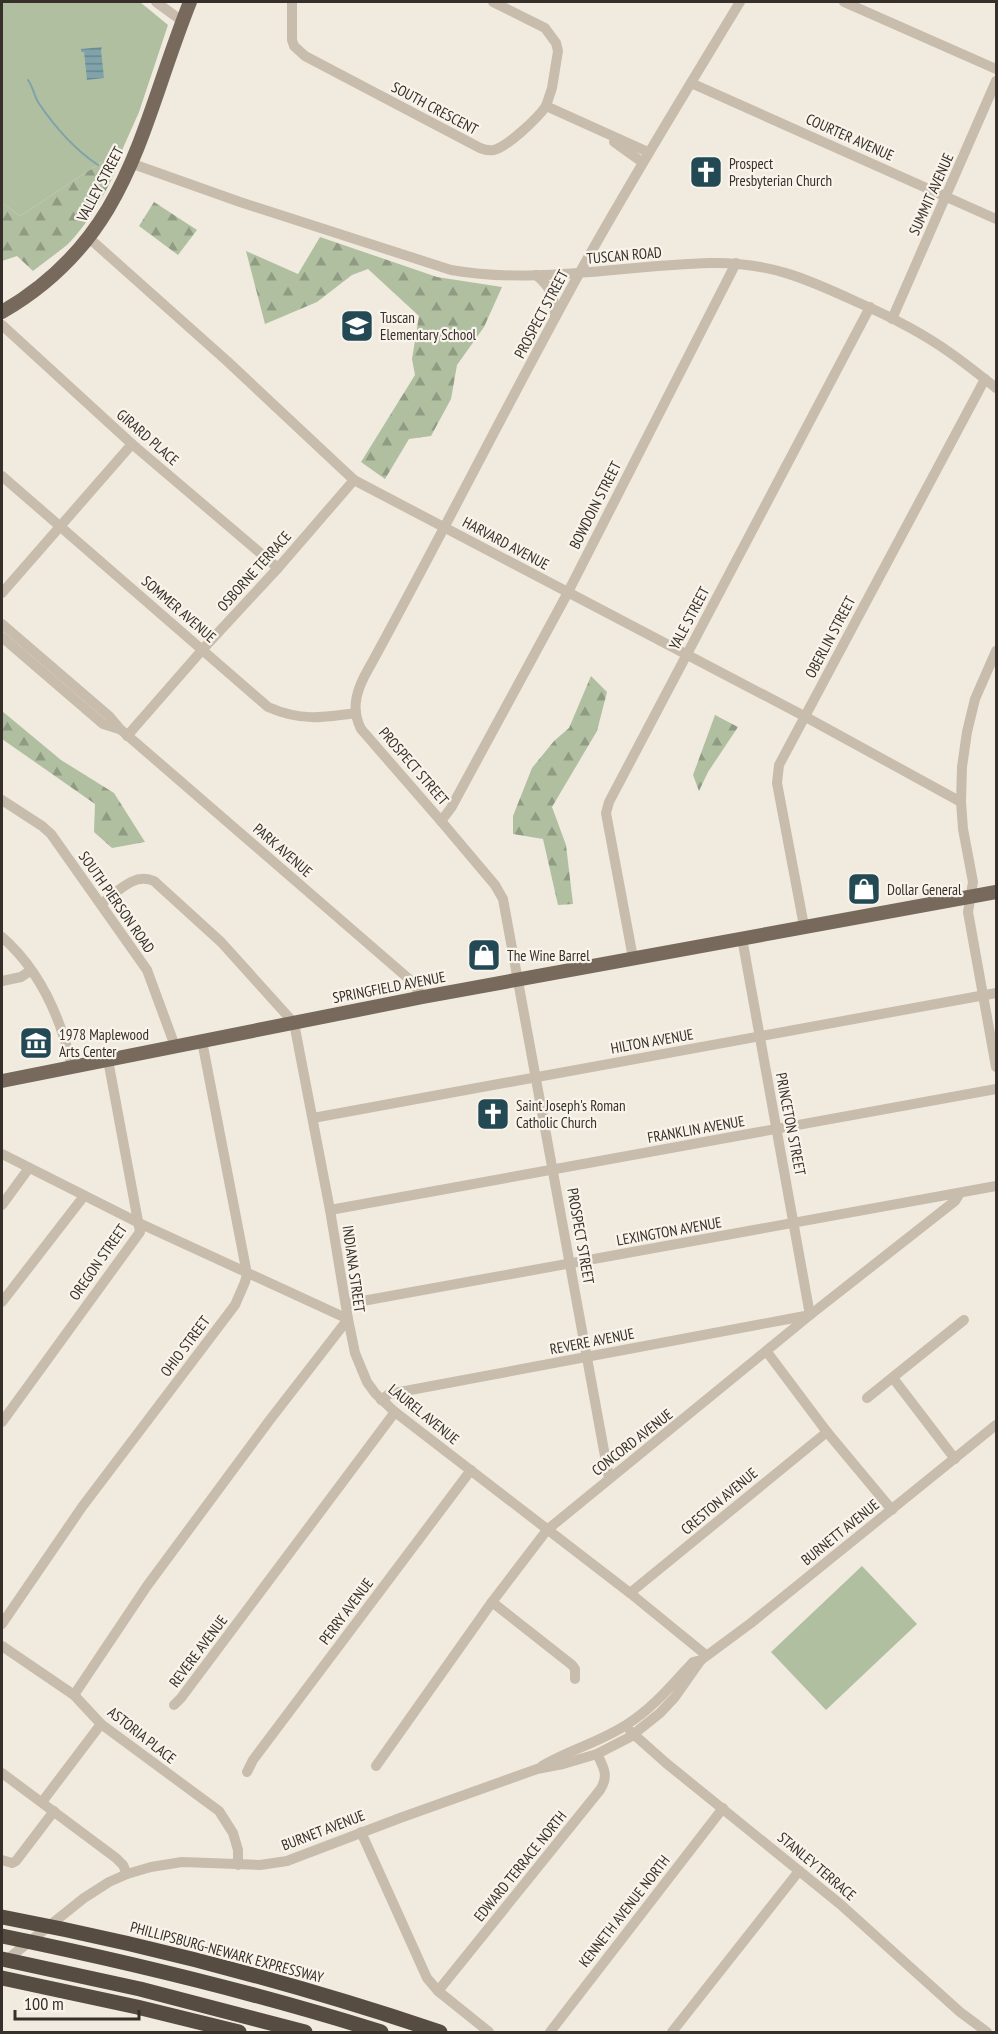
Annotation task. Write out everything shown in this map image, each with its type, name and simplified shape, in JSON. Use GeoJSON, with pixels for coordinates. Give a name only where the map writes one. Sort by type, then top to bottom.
{"type":"FeatureCollection","features":[{"type":"Feature","properties":{"kind":"highway","name":"PHILLIPSBURG-NEWARK EXPRESSWAY"},"geometry":{"type":"LineString","coordinates":[[2,1917],[231,1970],[440,2032]]}},
{"type":"Feature","properties":{"kind":"highway"},"geometry":{"type":"LineString","coordinates":[[2,1935],[225,1987],[381,2032]]}},
{"type":"Feature","properties":{"kind":"highway"},"geometry":{"type":"LineString","coordinates":[[2,1959],[140,1989],[305,2032]]}},
{"type":"Feature","properties":{"kind":"highway"},"geometry":{"type":"LineString","coordinates":[[2,1978],[137,2007],[238,2032]]}},
{"type":"Feature","properties":{"kind":"highway"},"geometry":{"type":"LineString","coordinates":[[2,1983],[44,1986]]}},
{"type":"Feature","properties":{"kind":"main road","name":"VALLEY STREET"},"geometry":{"type":"LineString","coordinates":[[2,312],[43,285],[89,238],[108,212],[133,164],[190,2]]}},
{"type":"Feature","properties":{"kind":"main road","name":"SPRINGFIELD AVENUE"},"geometry":{"type":"LineString","coordinates":[[2,1081],[423,997],[996,892]]}},
{"type":"Feature","properties":{"kind":"street"},"geometry":{"type":"LineString","coordinates":[[156,2],[182,21]]}},
{"type":"Feature","properties":{"kind":"street","name":"SOUTH CRESCENT"},"geometry":{"type":"LineString","coordinates":[[292,2],[292,40],[298,51],[480,148],[497,149],[532,123],[546,106]]}},
{"type":"Feature","properties":{"kind":"street"},"geometry":{"type":"LineString","coordinates":[[493,2],[545,28],[556,43],[558,51],[552,88],[546,106],[648,152]]}},
{"type":"Feature","properties":{"kind":"street","name":"PROSPECT STREET"},"geometry":{"type":"LineString","coordinates":[[609,1478],[503,899],[495,885],[361,729],[356,713],[356,697],[359,687],[446,528],[579,273],[642,162],[740,2]]}},
{"type":"Feature","properties":{"kind":"street"},"geometry":{"type":"LineString","coordinates":[[844,2],[996,69]]}},
{"type":"Feature","properties":{"kind":"street","name":"SUMMIT AVENUE"},"geometry":{"type":"LineString","coordinates":[[892,319],[996,81]]}},
{"type":"Feature","properties":{"kind":"street","name":"COURTER AVENUE"},"geometry":{"type":"LineString","coordinates":[[691,83],[996,219]]}},
{"type":"Feature","properties":{"kind":"street"},"geometry":{"type":"LineString","coordinates":[[597,130],[642,162]]}},
{"type":"Feature","properties":{"kind":"street","name":"TUSCAN ROAD"},"geometry":{"type":"LineString","coordinates":[[133,164],[240,202],[451,270],[483,275],[536,275],[709,263],[773,269],[800,276],[892,319],[949,352],[996,388]]}},
{"type":"Feature","properties":{"kind":"street","name":"HARVARD AVENUE"},"geometry":{"type":"LineString","coordinates":[[89,238],[227,361],[354,480],[804,716],[961,802]]}},
{"type":"Feature","properties":{"kind":"street","name":"BOWDOIN STREET"},"geometry":{"type":"LineString","coordinates":[[441,821],[451,808],[567,592],[736,264]]}},
{"type":"Feature","properties":{"kind":"street"},"geometry":{"type":"LineString","coordinates":[[536,275],[550,290],[555,301],[555,320]]}},
{"type":"Feature","properties":{"kind":"street","name":"YALE STREET"},"geometry":{"type":"LineString","coordinates":[[633,958],[606,813],[609,802],[870,308]]}},
{"type":"Feature","properties":{"kind":"street","name":"GIRARD PLACE"},"geometry":{"type":"LineString","coordinates":[[2,325],[132,444],[278,568]]}},
{"type":"Feature","properties":{"kind":"street","name":"OBERLIN STREET"},"geometry":{"type":"LineString","coordinates":[[804,926],[777,783],[779,765],[985,379]]}},
{"type":"Feature","properties":{"kind":"street"},"geometry":{"type":"LineString","coordinates":[[2,593],[132,444]]}},
{"type":"Feature","properties":{"kind":"street","name":"SOMMER AVENUE"},"geometry":{"type":"LineString","coordinates":[[2,476],[268,707],[287,715],[309,718],[356,713]]}},
{"type":"Feature","properties":{"kind":"street","name":"OSBORNE TERRACE"},"geometry":{"type":"LineString","coordinates":[[123,732],[278,568],[354,480]]}},
{"type":"Feature","properties":{"kind":"street","name":"PARK AVENUE"},"geometry":{"type":"LineString","coordinates":[[2,624],[109,716],[123,732],[409,979],[423,997]]}},
{"type":"Feature","properties":{"kind":"street","name":"PARK AVENUE"},"geometry":{"type":"LineString","coordinates":[[2,637],[103,724],[123,732]]}},
{"type":"Feature","properties":{"kind":"street"},"geometry":{"type":"LineString","coordinates":[[996,651],[975,699],[967,732],[962,766],[961,802],[963,829],[973,882],[968,912],[996,1067]]}},
{"type":"Feature","properties":{"kind":"street","name":"SOUTH PIERSON ROAD"},"geometry":{"type":"LineString","coordinates":[[2,800],[51,834],[101,904],[147,970],[175,1046]]}},
{"type":"Feature","properties":{"kind":"street"},"geometry":{"type":"LineString","coordinates":[[101,904],[133,880],[144,878],[154,881],[221,942],[294,1023]]}},
{"type":"Feature","properties":{"kind":"street"},"geometry":{"type":"LineString","coordinates":[[2,937],[15,950],[47,995],[66,1042],[72,1067]]}},
{"type":"Feature","properties":{"kind":"street","name":"PRINCETON STREET"},"geometry":{"type":"LineString","coordinates":[[742,938],[810,1315]]}},
{"type":"Feature","properties":{"kind":"street"},"geometry":{"type":"LineString","coordinates":[[2,981],[30,971]]}},
{"type":"Feature","properties":{"kind":"street","name":"HILTON AVENUE"},"geometry":{"type":"LineString","coordinates":[[313,1118],[996,993]]}},
{"type":"Feature","properties":{"kind":"street","name":"INDIANA STREET"},"geometry":{"type":"LineString","coordinates":[[74,1695],[154,1577],[269,1421],[348,1319],[330,1210],[294,1023]]}},
{"type":"Feature","properties":{"kind":"street","name":"OHIO STREET"},"geometry":{"type":"LineString","coordinates":[[2,1624],[82,1507],[235,1305],[245,1282],[246,1274],[202,1041]]}},
{"type":"Feature","properties":{"kind":"street","name":"OREGON STREET"},"geometry":{"type":"LineString","coordinates":[[2,1422],[140,1232],[108,1060]]}},
{"type":"Feature","properties":{"kind":"street","name":"FRANKLIN AVENUE"},"geometry":{"type":"LineString","coordinates":[[330,1210],[996,1089]]}},
{"type":"Feature","properties":{"kind":"street"},"geometry":{"type":"LineString","coordinates":[[2,1154],[139,1223],[348,1319]]}},
{"type":"Feature","properties":{"kind":"street"},"geometry":{"type":"LineString","coordinates":[[2,1205],[29,1168]]}},
{"type":"Feature","properties":{"kind":"street","name":"LEXINGTON AVENUE"},"geometry":{"type":"LineString","coordinates":[[346,1304],[996,1186]]}},
{"type":"Feature","properties":{"kind":"street","name":"CONCORD AVENUE"},"geometry":{"type":"LineString","coordinates":[[376,1766],[492,1602],[547,1530],[810,1315],[955,1201],[960,1193]]}},
{"type":"Feature","properties":{"kind":"street"},"geometry":{"type":"LineString","coordinates":[[2,1302],[84,1196]]}},
{"type":"Feature","properties":{"kind":"street","name":"REVERE AVENUE"},"geometry":{"type":"LineString","coordinates":[[381,1400],[389,1394],[810,1315]]}},
{"type":"Feature","properties":{"kind":"street","name":"LAUREL AVENUE"},"geometry":{"type":"LineString","coordinates":[[348,1319],[362,1373],[381,1400],[630,1593],[704,1658]]}},
{"type":"Feature","properties":{"kind":"street"},"geometry":{"type":"LineString","coordinates":[[867,1398],[964,1320]]}},
{"type":"Feature","properties":{"kind":"street"},"geometry":{"type":"LineString","coordinates":[[767,1352],[827,1432],[892,1509]]}},
{"type":"Feature","properties":{"kind":"street"},"geometry":{"type":"LineString","coordinates":[[892,1378],[955,1459]]}},
{"type":"Feature","properties":{"kind":"street","name":"REVERE AVENUE"},"geometry":{"type":"LineString","coordinates":[[174,1705],[395,1412]]}},
{"type":"Feature","properties":{"kind":"street","name":"BURNETT AVENUE"},"geometry":{"type":"LineString","coordinates":[[537,1769],[560,1755],[626,1726],[659,1699],[693,1662],[704,1658],[751,1623],[996,1425]]}},
{"type":"Feature","properties":{"kind":"street","name":"CRESTON AVENUE"},"geometry":{"type":"LineString","coordinates":[[630,1593],[827,1432]]}},
{"type":"Feature","properties":{"kind":"street","name":"PERRY AVENUE"},"geometry":{"type":"LineString","coordinates":[[247,1772],[253,1760],[471,1470]]}},
{"type":"Feature","properties":{"kind":"street"},"geometry":{"type":"LineString","coordinates":[[492,1602],[572,1665],[575,1669],[575,1678]]}},
{"type":"Feature","properties":{"kind":"street","name":"ASTORIA PLACE"},"geometry":{"type":"LineString","coordinates":[[2,1647],[74,1695],[101,1724],[219,1811],[233,1833],[238,1850],[238,1865]]}},
{"type":"Feature","properties":{"kind":"street","name":"BURNETT AVENUE"},"geometry":{"type":"LineString","coordinates":[[634,1735],[675,1697],[704,1658]]}},
{"type":"Feature","properties":{"kind":"street"},"geometry":{"type":"LineString","coordinates":[[42,1802],[101,1724]]}},
{"type":"Feature","properties":{"kind":"street","name":"STANLEY TERRACE"},"geometry":{"type":"LineString","coordinates":[[626,1726],[881,1940],[960,2012],[987,2032]]}},
{"type":"Feature","properties":{"kind":"street","name":"BURNET AVENUE"},"geometry":{"type":"LineString","coordinates":[[2,1964],[75,1904],[95,1890],[127,1874],[182,1862],[260,1865],[287,1861],[537,1769],[597,1754],[634,1735]]}},
{"type":"Feature","properties":{"kind":"street","name":"EDWARD TERRACE NORTH"},"geometry":{"type":"LineString","coordinates":[[438,1991],[600,1790],[606,1776],[597,1754]]}},
{"type":"Feature","properties":{"kind":"street"},"geometry":{"type":"LineString","coordinates":[[2,1773],[116,1858],[123,1865],[127,1874]]}},
{"type":"Feature","properties":{"kind":"street","name":"KENNETH AVENUE NORTH"},"geometry":{"type":"LineString","coordinates":[[550,2032],[723,1808]]}},
{"type":"Feature","properties":{"kind":"street"},"geometry":{"type":"LineString","coordinates":[[7,1862],[16,1861],[54,1811]]}},
{"type":"Feature","properties":{"kind":"street"},"geometry":{"type":"LineString","coordinates":[[361,1832],[427,1978],[438,1991],[489,2032]]}},
{"type":"Feature","properties":{"kind":"street"},"geometry":{"type":"LineString","coordinates":[[672,2032],[799,1871]]}},
{"type":"Feature","properties":{"kind":"green space"},"geometry":{"type":"Polygon","coordinates":[[[2,2],[140,2],[168,25],[139,112],[123,148],[20,216],[2,203],[2,2]]]}},
{"type":"Feature","properties":{"kind":"green space"},"geometry":{"type":"Polygon","coordinates":[[[123,148],[115,173],[101,200],[67,245],[33,271],[17,256],[2,261],[2,203],[20,216],[123,148]]]}},
{"type":"Feature","properties":{"kind":"green space"},"geometry":{"type":"Polygon","coordinates":[[[154,202],[197,230],[178,255],[139,226],[154,202]]]}},
{"type":"Feature","properties":{"kind":"green space"},"geometry":{"type":"Polygon","coordinates":[[[320,237],[437,277],[502,287],[484,327],[457,365],[451,399],[431,436],[409,439],[385,479],[361,462],[415,375],[412,359],[419,316],[368,269],[352,275],[317,302],[265,324],[246,251],[298,274],[320,237]]]}},
{"type":"Feature","properties":{"kind":"green space"},"geometry":{"type":"Polygon","coordinates":[[[591,676],[607,692],[597,731],[552,807],[566,845],[573,904],[558,905],[543,839],[513,834],[513,816],[532,768],[554,741],[569,728],[591,676]]]}},
{"type":"Feature","properties":{"kind":"green space"},"geometry":{"type":"Polygon","coordinates":[[[2,711],[61,760],[114,793],[145,842],[112,848],[94,832],[95,804],[2,739],[2,711]]]}},
{"type":"Feature","properties":{"kind":"green space"},"geometry":{"type":"Polygon","coordinates":[[[715,715],[738,727],[708,772],[699,791],[693,775],[715,715]]]}},
{"type":"Feature","properties":{"kind":"green space"},"geometry":{"type":"Polygon","coordinates":[[[862,1566],[917,1624],[826,1710],[771,1652],[862,1566]]]}},
{"type":"Feature","properties":{"kind":"water"},"geometry":{"type":"Polygon","coordinates":[[[102,47],[104,78],[87,80],[84,52],[81,52],[81,49],[102,47]]]}},
{"type":"Feature","properties":{"kind":"waterway"},"geometry":{"type":"LineString","coordinates":[[28,80],[38,102],[58,128],[81,152],[98,165]]}},
{"type":"Feature","properties":{"kind":"place","name":"Prospect Presbyterian Church"},"geometry":{"type":"Point","coordinates":[706,172]}},
{"type":"Feature","properties":{"kind":"place","name":"Tuscan Elementary School"},"geometry":{"type":"Point","coordinates":[357,326]}},
{"type":"Feature","properties":{"kind":"place","name":"Dollar General"},"geometry":{"type":"Point","coordinates":[864,889]}},
{"type":"Feature","properties":{"kind":"place","name":"The Wine Barrel"},"geometry":{"type":"Point","coordinates":[484,955]}},
{"type":"Feature","properties":{"kind":"place","name":"1978 Maplewood Arts Center"},"geometry":{"type":"Point","coordinates":[36,1043]}},
{"type":"Feature","properties":{"kind":"place","name":"Saint Joseph's Roman Catholic Church"},"geometry":{"type":"Point","coordinates":[493,1114]}}]}
